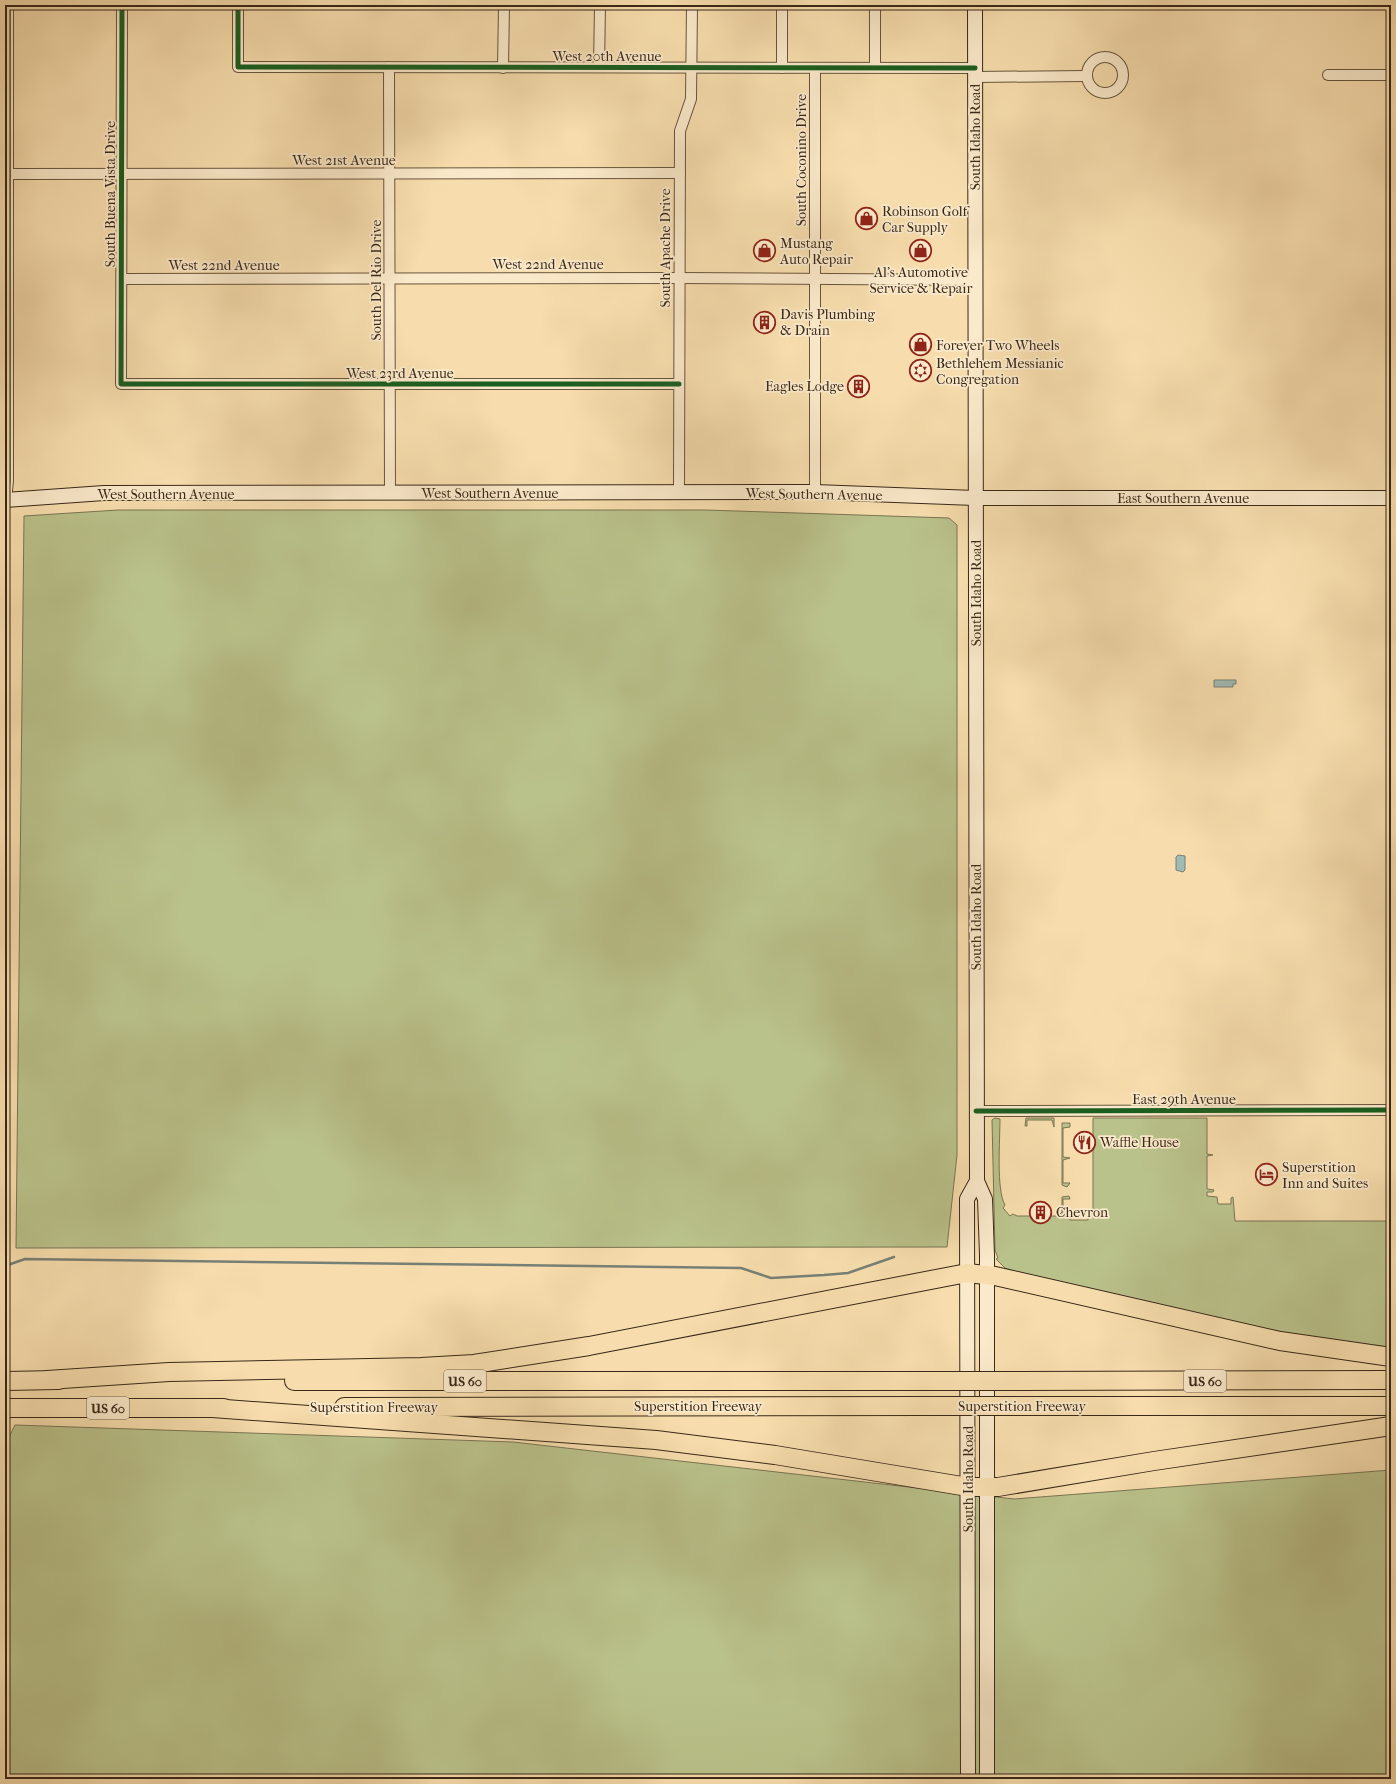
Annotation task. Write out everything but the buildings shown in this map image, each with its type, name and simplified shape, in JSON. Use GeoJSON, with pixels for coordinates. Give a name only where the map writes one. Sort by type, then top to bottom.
{"type":"FeatureCollection","features":[{"type":"Feature","properties":{"kind":"highway"},"geometry":{"type":"LineString","coordinates":[[47,1380],[168,1372],[421,1367],[481,1363],[589,1346],[967,1273],[986,1274],[1280,1341],[1391,1357]]}},
{"type":"Feature","properties":{"kind":"highway","name":"Superstition Freeway"},"geometry":{"type":"LineString","coordinates":[[5,1381],[1391,1380]]}},
{"type":"Feature","properties":{"kind":"highway","name":"Superstition Freeway"},"geometry":{"type":"LineString","coordinates":[[5,1408],[1391,1406]]}},
{"type":"Feature","properties":{"kind":"highway"},"geometry":{"type":"LineString","coordinates":[[212,1408],[656,1440],[775,1455],[968,1487],[998,1487],[1186,1456],[1391,1426]]}},
{"type":"Feature","properties":{"kind":"main road","name":"South Idaho Road"},"geometry":{"type":"LineString","coordinates":[[975,5],[976,1111],[977,1181],[986,1199],[987,1779]]}},
{"type":"Feature","properties":{"kind":"main road","name":"West Southern Avenue"},"geometry":{"type":"LineString","coordinates":[[5,500],[104,494],[814,492],[975,498]]}},
{"type":"Feature","properties":{"kind":"main road","name":"East Southern Avenue"},"geometry":{"type":"LineString","coordinates":[[975,498],[1391,498]]}},
{"type":"Feature","properties":{"kind":"main road","name":"South Idaho Road"},"geometry":{"type":"LineString","coordinates":[[968,1779],[967,1199],[977,1181]]}},
{"type":"Feature","properties":{"kind":"street"},"geometry":{"type":"LineString","coordinates":[[5,500],[8,481],[6,301],[8,174],[6,83],[8,5]]}},
{"type":"Feature","properties":{"kind":"street","name":"South Buena Vista Drive"},"geometry":{"type":"LineString","coordinates":[[121,384],[122,5]]}},
{"type":"Feature","properties":{"kind":"street","name":"West 20th Avenue"},"geometry":{"type":"LineString","coordinates":[[238,5],[238,67],[875,67],[1087,76]]}},
{"type":"Feature","properties":{"kind":"street"},"geometry":{"type":"LineString","coordinates":[[504,5],[504,68]]}},
{"type":"Feature","properties":{"kind":"street"},"geometry":{"type":"LineString","coordinates":[[599,67],[600,5]]}},
{"type":"Feature","properties":{"kind":"street","name":"South Apache Drive"},"geometry":{"type":"LineString","coordinates":[[679,493],[680,131],[691,99],[692,5]]}},
{"type":"Feature","properties":{"kind":"street"},"geometry":{"type":"LineString","coordinates":[[782,5],[782,68]]}},
{"type":"Feature","properties":{"kind":"street"},"geometry":{"type":"LineString","coordinates":[[875,5],[875,67]]}},
{"type":"Feature","properties":{"kind":"street","name":"South Del Rio Drive"},"geometry":{"type":"LineString","coordinates":[[390,67],[390,493]]}},
{"type":"Feature","properties":{"kind":"street","name":"South Coconino Drive"},"geometry":{"type":"LineString","coordinates":[[814,492],[815,68]]}},
{"type":"Feature","properties":{"kind":"street"},"geometry":{"type":"LineString","coordinates":[[1328,75],[1391,75]]}},
{"type":"Feature","properties":{"kind":"street","name":"West 21st Avenue"},"geometry":{"type":"LineString","coordinates":[[8,174],[680,173]]}},
{"type":"Feature","properties":{"kind":"street","name":"West 22nd Avenue"},"geometry":{"type":"LineString","coordinates":[[122,279],[679,278],[975,280]]}},
{"type":"Feature","properties":{"kind":"street","name":"West 23rd Avenue"},"geometry":{"type":"LineString","coordinates":[[121,384],[679,384]]}},
{"type":"Feature","properties":{"kind":"street","name":"East 29th Avenue"},"geometry":{"type":"LineString","coordinates":[[976,1111],[1391,1110]]}},
{"type":"Feature","properties":{"kind":"green space"},"geometry":{"type":"Polygon","coordinates":[[[118,510],[706,510],[949,518],[957,525],[957,1155],[947,1247],[16,1248],[24,516],[118,510]]]}},
{"type":"Feature","properties":{"kind":"green space"},"geometry":{"type":"Polygon","coordinates":[[[995,1118],[1000,1119],[999,1176],[1002,1198],[1005,1205],[1003,1208],[1010,1216],[1013,1214],[1017,1216],[1058,1216],[1062,1212],[1062,1197],[1069,1196],[1070,1199],[1063,1199],[1063,1213],[1070,1213],[1070,1220],[1088,1220],[1088,1214],[1093,1213],[1093,1118],[1207,1118],[1207,1154],[1213,1155],[1207,1156],[1207,1189],[1214,1190],[1213,1192],[1207,1192],[1207,1196],[1217,1197],[1218,1204],[1231,1204],[1231,1198],[1233,1197],[1235,1221],[1391,1221],[1391,1352],[1332,1345],[1119,1295],[1031,1277],[1005,1268],[996,1259],[998,1258],[995,1250],[992,1120],[995,1118]]]}},
{"type":"Feature","properties":{"kind":"green space"},"geometry":{"type":"Polygon","coordinates":[[[1026,1118],[1054,1118],[1054,1127],[1052,1120],[1027,1120],[1027,1126],[1025,1126],[1026,1118]]]}},
{"type":"Feature","properties":{"kind":"green space"},"geometry":{"type":"Polygon","coordinates":[[[1062,1123],[1070,1123],[1070,1127],[1063,1128],[1063,1157],[1070,1158],[1063,1160],[1063,1183],[1070,1183],[1067,1187],[1062,1185],[1062,1123]]]}},
{"type":"Feature","properties":{"kind":"green space"},"geometry":{"type":"Polygon","coordinates":[[[15,1425],[513,1442],[1014,1499],[1391,1470],[1391,1779],[5,1779],[5,1445],[15,1425]]]}},
{"type":"Feature","properties":{"kind":"water"},"geometry":{"type":"Polygon","coordinates":[[[1214,680],[1236,680],[1236,684],[1233,684],[1233,687],[1214,687],[1214,680]]]}},
{"type":"Feature","properties":{"kind":"water"},"geometry":{"type":"Polygon","coordinates":[[[1178,855],[1185,856],[1185,870],[1183,872],[1176,870],[1176,857],[1178,855]]]}},
{"type":"Feature","properties":{"kind":"waterway"},"geometry":{"type":"LineString","coordinates":[[5,1266],[25,1259],[741,1268],[771,1278],[848,1273],[894,1257]]}},
{"type":"Feature","properties":{"kind":"cycle path"},"geometry":{"type":"LineString","coordinates":[[6,500],[8,481],[8,5]]}},
{"type":"Feature","properties":{"kind":"cycle path"},"geometry":{"type":"LineString","coordinates":[[122,5],[121,384],[679,384]]}},
{"type":"Feature","properties":{"kind":"cycle path"},"geometry":{"type":"LineString","coordinates":[[238,5],[238,67],[975,68]]}},
{"type":"Feature","properties":{"kind":"cycle path"},"geometry":{"type":"LineString","coordinates":[[976,1111],[1391,1110]]}},
{"type":"Feature","properties":{"kind":"place","name":"Robinson Golf Car Supply"},"geometry":{"type":"Point","coordinates":[866,219]}},
{"type":"Feature","properties":{"kind":"place","name":"Al's Automotive Service & Repair"},"geometry":{"type":"Point","coordinates":[921,250]}},
{"type":"Feature","properties":{"kind":"place","name":"Mustang Auto Repair"},"geometry":{"type":"Point","coordinates":[765,251]}},
{"type":"Feature","properties":{"kind":"place","name":"Davis Plumbing & Drain"},"geometry":{"type":"Point","coordinates":[765,322]}},
{"type":"Feature","properties":{"kind":"place","name":"Forever Two Wheels"},"geometry":{"type":"Point","coordinates":[921,345]}},
{"type":"Feature","properties":{"kind":"place","name":"Bethlehem Messianic Congregation"},"geometry":{"type":"Point","coordinates":[920,371]}},
{"type":"Feature","properties":{"kind":"place","name":"Eagles Lodge"},"geometry":{"type":"Point","coordinates":[859,386]}},
{"type":"Feature","properties":{"kind":"place","name":"Waffle House"},"geometry":{"type":"Point","coordinates":[1085,1142]}},
{"type":"Feature","properties":{"kind":"place","name":"Superstition Inn and Suites"},"geometry":{"type":"Point","coordinates":[1267,1175]}},
{"type":"Feature","properties":{"kind":"place","name":"Chevron"},"geometry":{"type":"Point","coordinates":[1041,1212]}}]}
